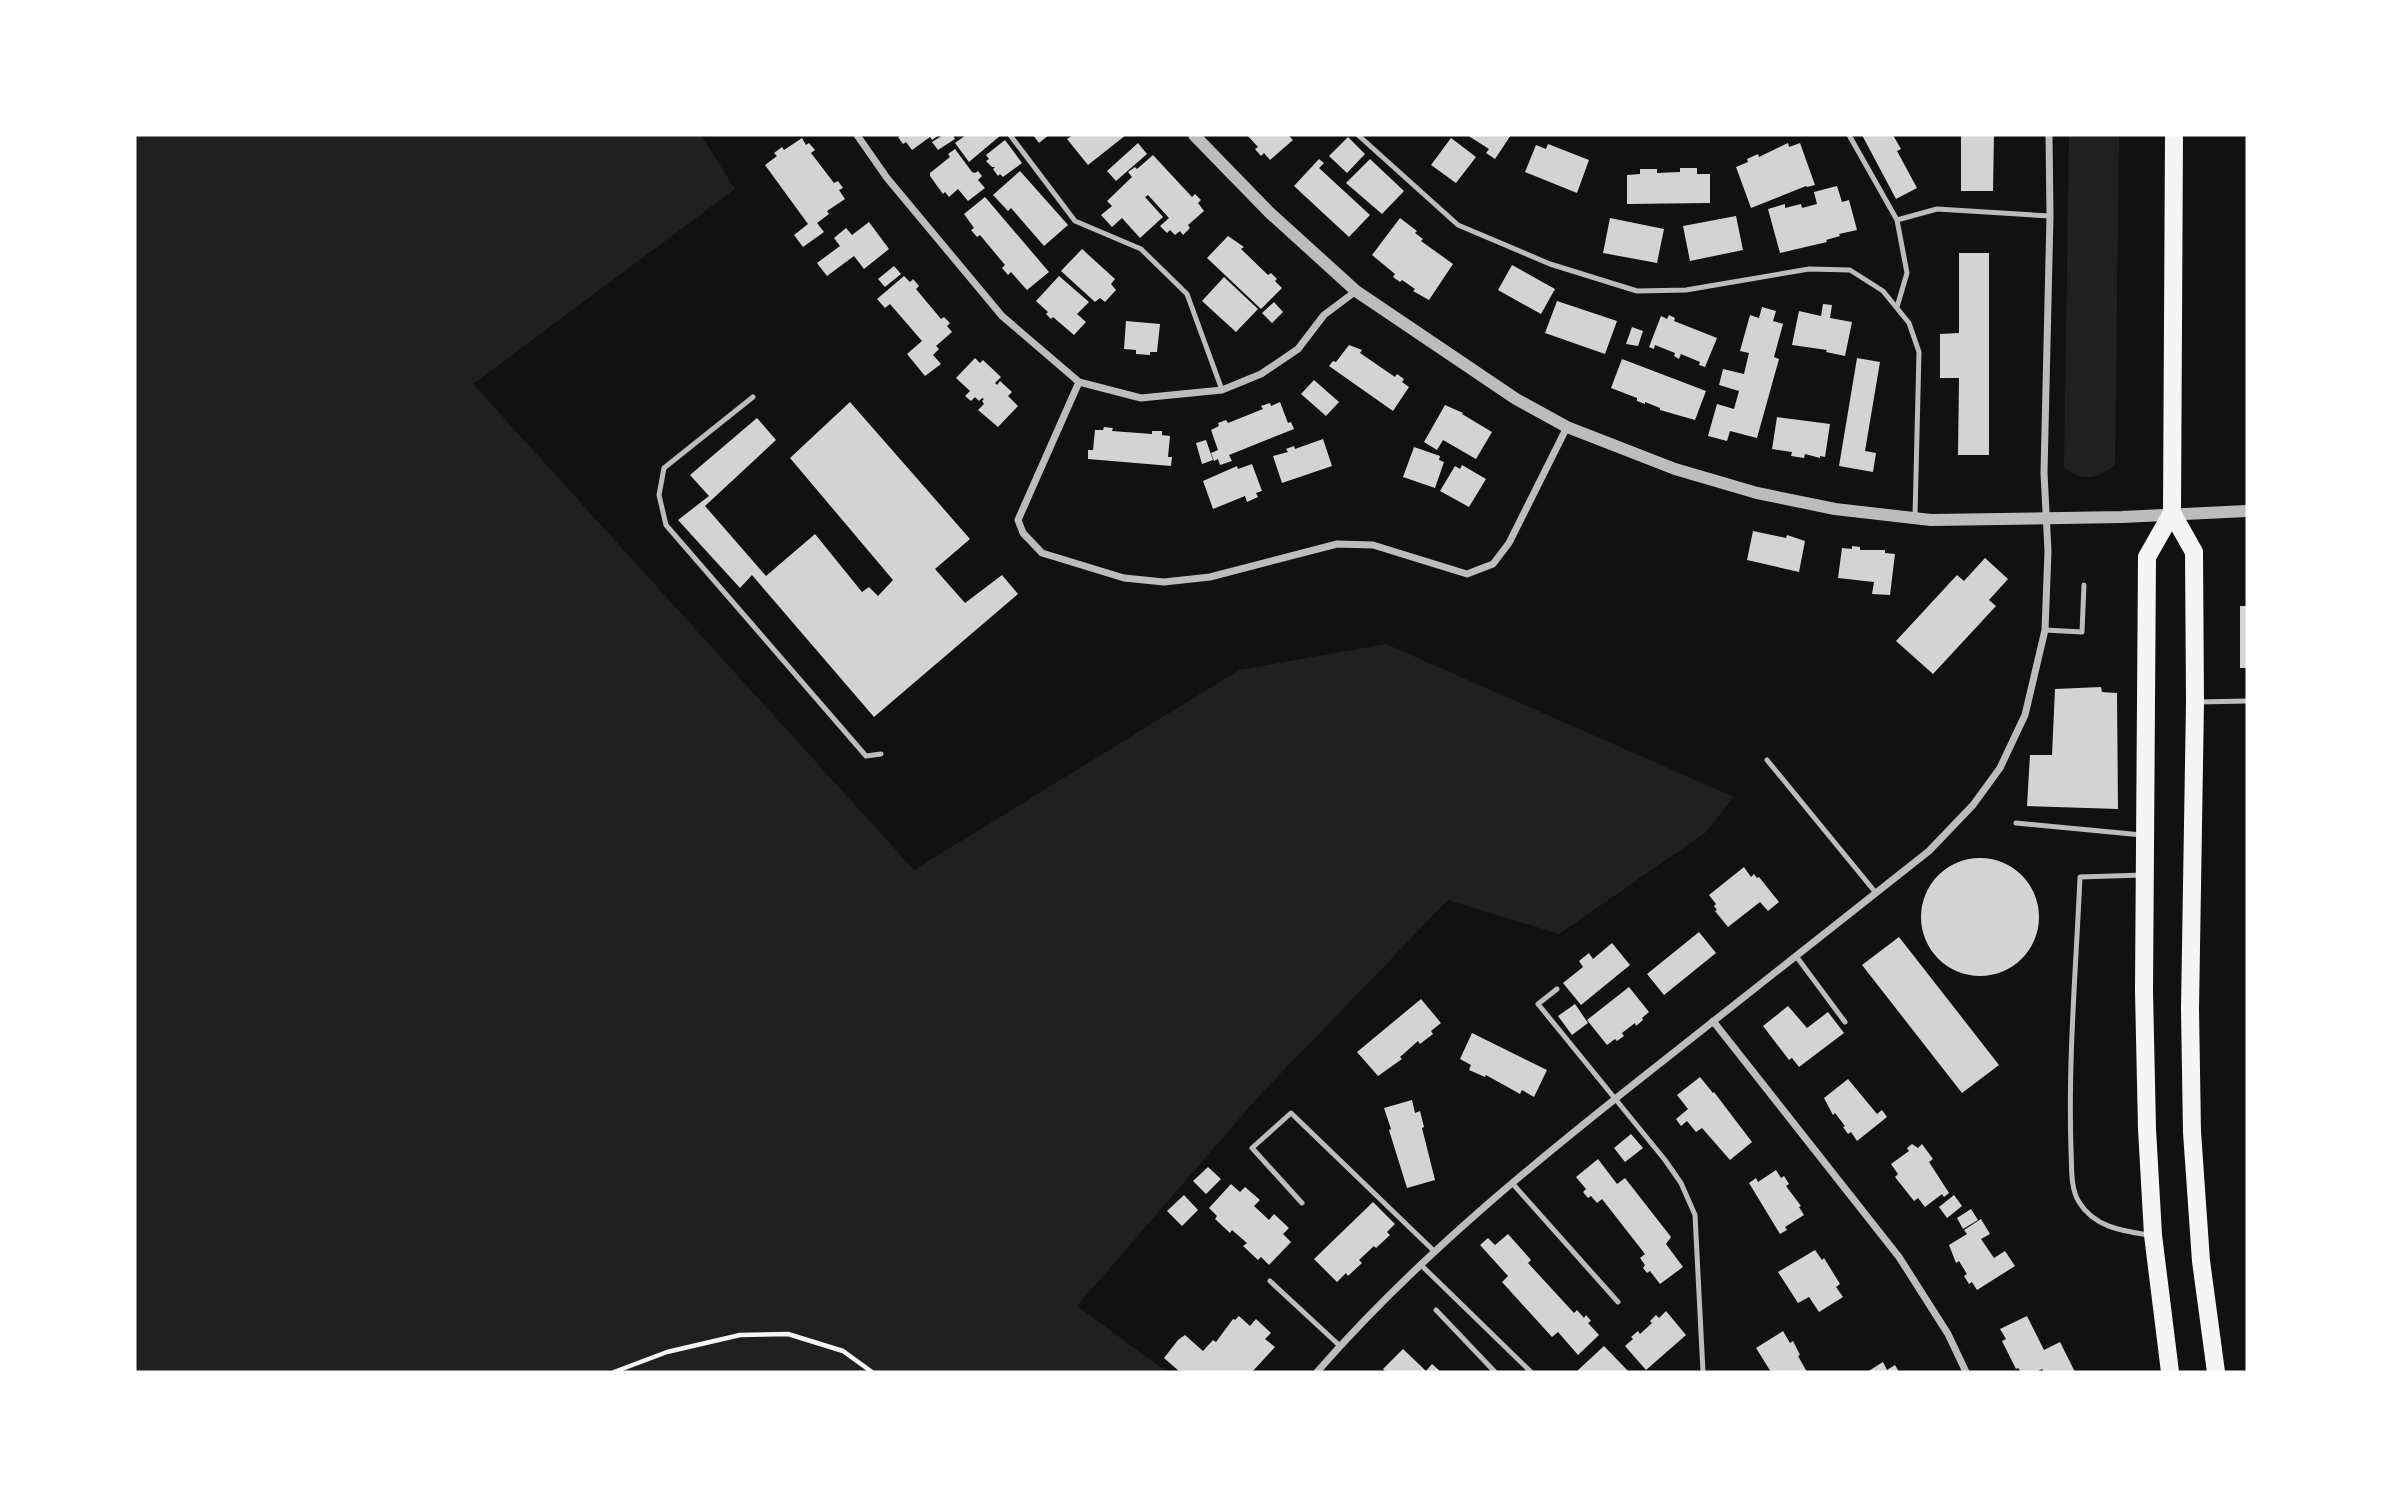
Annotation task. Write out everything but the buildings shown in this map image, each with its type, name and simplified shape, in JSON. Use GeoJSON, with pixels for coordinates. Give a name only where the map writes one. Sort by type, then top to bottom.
{"type":"FeatureCollection","features":[{"type":"Feature","properties":{"kind":"main road"},"geometry":{"type":"LineString","coordinates":[[2170,1372],[2153,1235],[2146,1115],[2144,991],[2147,557],[2172,513],[2174,135]]}},
{"type":"Feature","properties":{"kind":"main road"},"geometry":{"type":"LineString","coordinates":[[2172,513],[2194,552],[2195,702],[2190,1009],[2192,1132],[2201,1261],[2216,1372]]}},
{"type":"Feature","properties":{"kind":"street"},"geometry":{"type":"LineString","coordinates":[[857,135],[887,178],[1002,316],[1079,382],[1141,398],[1222,390],[1261,374],[1297,349],[1324,315],[1356,291]]}},
{"type":"Feature","properties":{"kind":"street"},"geometry":{"type":"LineString","coordinates":[[1194,135],[1270,213],[1356,291],[1516,399],[1567,427],[1675,469],[1757,493],[1835,509],[1931,520],[2247,511]]}},
{"type":"Feature","properties":{"kind":"street"},"geometry":{"type":"LineString","coordinates":[[1317,1372],[1420,1264],[1513,1183],[1929,850],[1973,805],[2000,768],[2025,715],[2045,629],[2048,551],[2044,473],[2050,216],[2049,135]]}},
{"type":"Feature","properties":{"kind":"street"},"geometry":{"type":"LineString","coordinates":[[1079,382],[1018,520],[1024,533],[1042,553],[1124,578],[1164,582],[1210,577],[1337,544],[1373,545],[1468,574],[1493,564],[1510,543],[1567,427]]}},
{"type":"Feature","properties":{"kind":"street"},"geometry":{"type":"LineString","coordinates":[[1713,1021],[1899,1257],[1948,1334],[1966,1372]]}},
{"type":"Feature","properties":{"kind":"lane"},"geometry":{"type":"LineString","coordinates":[[1010,135],[1075,221],[1142,250],[1187,294],[1222,390]]}},
{"type":"Feature","properties":{"kind":"lane"},"geometry":{"type":"LineString","coordinates":[[1358,135],[1458,225],[1550,264],[1637,292],[1686,290],[1809,270],[1850,270],[1883,291],[1909,323],[1919,352],[1915,518]]}},
{"type":"Feature","properties":{"kind":"lane"},"geometry":{"type":"LineString","coordinates":[[1849,135],[1897,220],[1907,273],[1896,307]]}},
{"type":"Feature","properties":{"kind":"lane"},"geometry":{"type":"LineString","coordinates":[[1897,220],[1937,208],[2050,216]]}},
{"type":"Feature","properties":{"kind":"lane"},"geometry":{"type":"LineString","coordinates":[[753,397],[664,468],[659,495],[666,525],[866,756],[881,754]]}},
{"type":"Feature","properties":{"kind":"lane"},"geometry":{"type":"LineString","coordinates":[[2045,629],[2082,632],[2084,585]]}},
{"type":"Feature","properties":{"kind":"lane"},"geometry":{"type":"LineString","coordinates":[[2195,702],[2247,701]]}},
{"type":"Feature","properties":{"kind":"lane"},"geometry":{"type":"LineString","coordinates":[[1767,761],[1876,893]]}},
{"type":"Feature","properties":{"kind":"lane"},"geometry":{"type":"LineString","coordinates":[[2017,823],[2146,836]]}},
{"type":"Feature","properties":{"kind":"lane"},"geometry":{"type":"LineString","coordinates":[[2146,875],[2080,877],[2070,1113],[2072,1178],[2078,1201],[2096,1220],[2117,1231],[2153,1235]]}},
{"type":"Feature","properties":{"kind":"lane"},"geometry":{"type":"LineString","coordinates":[[1796,956],[1845,1021]]}},
{"type":"Feature","properties":{"kind":"lane"},"geometry":{"type":"LineString","coordinates":[[1557,989],[1538,1004],[1665,1160],[1681,1183],[1695,1215],[1703,1372]]}},
{"type":"Feature","properties":{"kind":"lane"},"geometry":{"type":"LineString","coordinates":[[1303,1203],[1252,1148],[1292,1113],[1434,1251]]}},
{"type":"Feature","properties":{"kind":"lane"},"geometry":{"type":"LineString","coordinates":[[1513,1183],[1618,1302]]}},
{"type":"Feature","properties":{"kind":"lane"},"geometry":{"type":"LineString","coordinates":[[1420,1264],[1531,1372]]}},
{"type":"Feature","properties":{"kind":"lane"},"geometry":{"type":"LineString","coordinates":[[1270,1281],[1340,1346]]}},
{"type":"Feature","properties":{"kind":"lane"},"geometry":{"type":"LineString","coordinates":[[1436,1310],[1495,1372]]}},
{"type":"Feature","properties":{"kind":"path"},"geometry":{"type":"LineString","coordinates":[[614,1372],[667,1352],[740,1335],[788,1334],[843,1351],[872,1372]]}},
{"type":"Feature","properties":{"kind":"path"},"geometry":{"type":"LineString","coordinates":[[627,1372],[630,1366]]}},
{"type":"Feature","properties":{"kind":"shaded area"},"geometry":{"type":"Polygon","coordinates":[[[135,135],[701,135],[735,189],[473,384],[914,870],[1239,670],[1386,644],[1734,797],[1705,833],[1559,934],[1448,900],[1258,1097],[1077,1306],[1167,1372],[135,1372],[135,135]]]}},
{"type":"Feature","properties":{"kind":"shaded area"},"geometry":{"type":"Polygon","coordinates":[[[2069,135],[2119,135],[2115,466],[2089,477],[2064,468],[2069,135]]]}}]}
